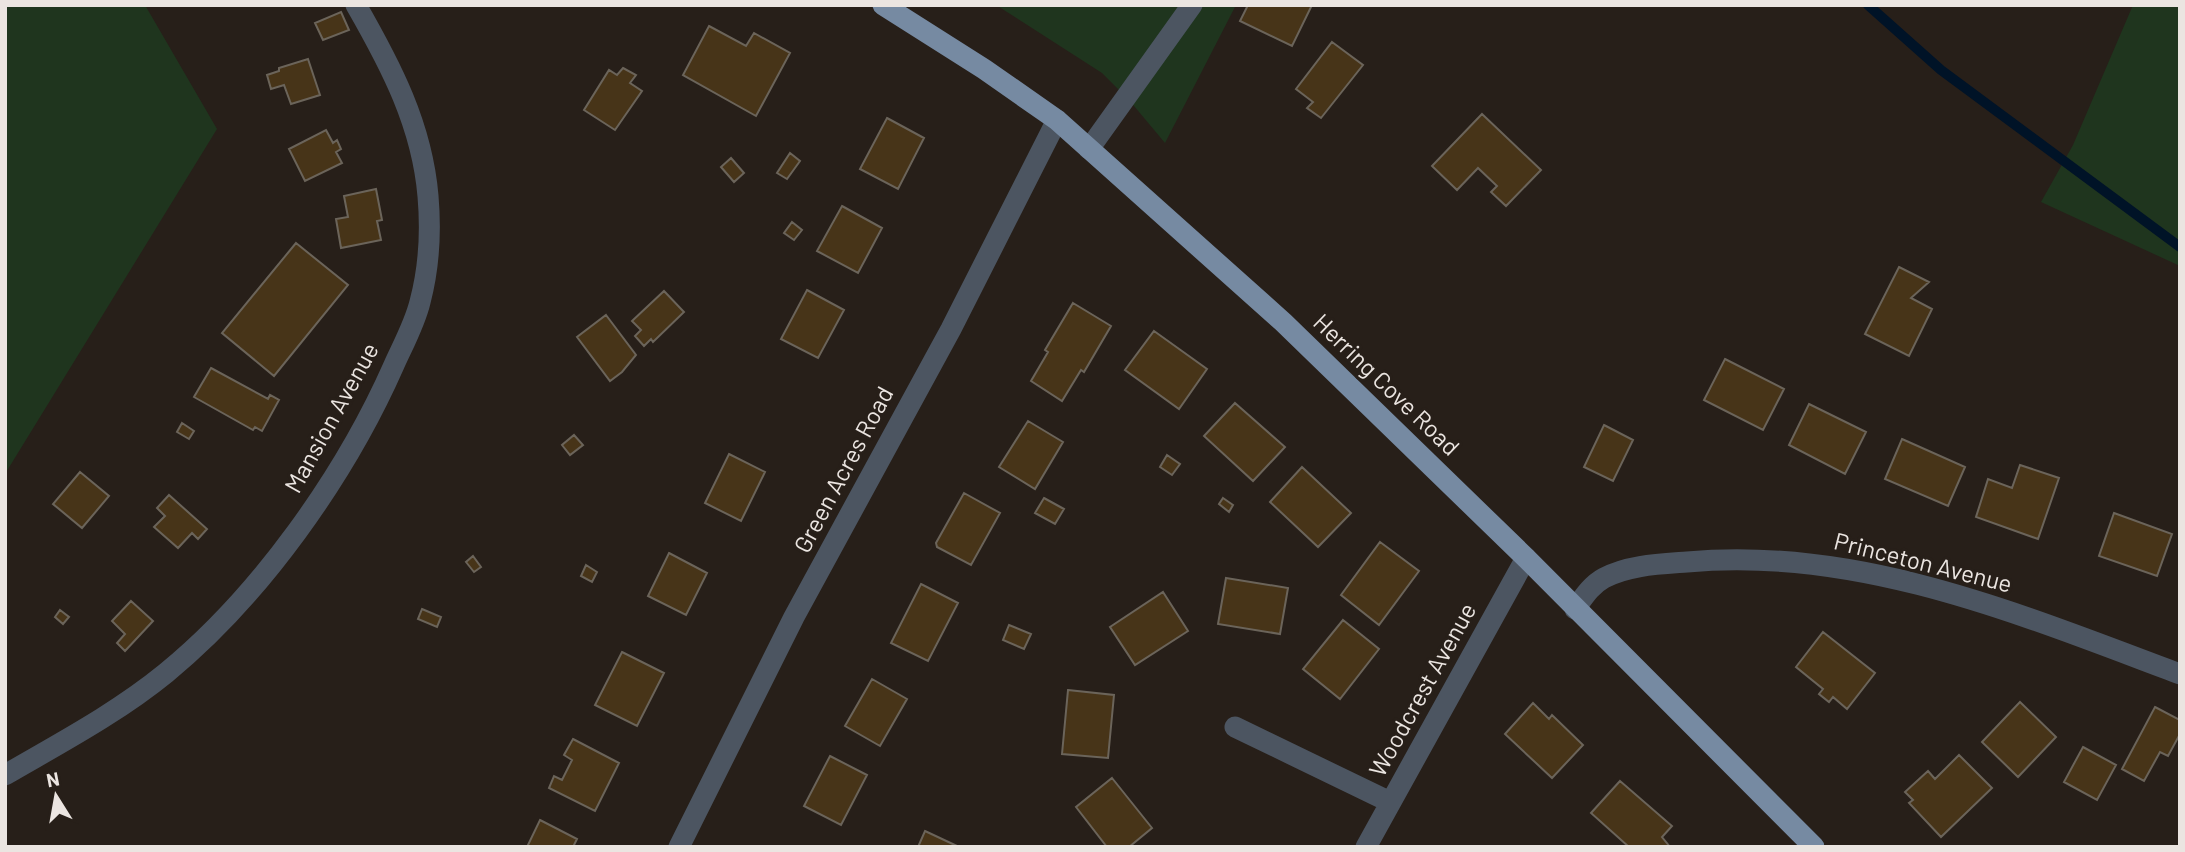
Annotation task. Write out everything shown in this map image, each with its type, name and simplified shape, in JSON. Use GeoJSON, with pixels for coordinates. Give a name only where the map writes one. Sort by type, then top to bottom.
{"type":"FeatureCollection","features":[{"type":"Feature","properties":{"kind":"main road","name":"Herring Cove Road"},"geometry":{"type":"LineString","coordinates":[[883,5],[984,69],[1057,120],[1283,322],[1526,558],[1814,847]]}},
{"type":"Feature","properties":{"kind":"street","name":"Mansion Avenue"},"geometry":{"type":"LineString","coordinates":[[5,775],[113,712],[166,673],[226,615],[265,572],[321,497],[352,447],[390,375],[420,303],[428,249],[428,195],[419,142],[408,108],[387,59],[356,5]]}},
{"type":"Feature","properties":{"kind":"street"},"geometry":{"type":"LineString","coordinates":[[1089,149],[1192,5]]}},
{"type":"Feature","properties":{"kind":"street","name":"Green Acres Road"},"geometry":{"type":"LineString","coordinates":[[680,847],[794,617],[951,329],[1057,120]]}},
{"type":"Feature","properties":{"kind":"street","name":"Woodcrest Avenue"},"geometry":{"type":"LineString","coordinates":[[1366,847],[1526,558]]}},
{"type":"Feature","properties":{"kind":"street","name":"Princeton Avenue"},"geometry":{"type":"LineString","coordinates":[[1575,609],[1591,588],[1604,578],[1636,568],[1701,561],[1805,563],[1874,574],[2008,610],[2180,674]]}},
{"type":"Feature","properties":{"kind":"street"},"geometry":{"type":"LineString","coordinates":[[1235,727],[1390,802]]}},
{"type":"Feature","properties":{"kind":"green space"},"geometry":{"type":"Polygon","coordinates":[[[5,5],[145,5],[217,129],[5,474],[5,5]]]}},
{"type":"Feature","properties":{"kind":"green space"},"geometry":{"type":"Polygon","coordinates":[[[996,5],[1236,5],[1165,143],[1102,73],[996,5]]]}},
{"type":"Feature","properties":{"kind":"green space"},"geometry":{"type":"Polygon","coordinates":[[[2133,5],[2180,5],[2180,266],[2041,202],[2073,145],[2133,5]]]}},
{"type":"Feature","properties":{"kind":"building"},"geometry":{"type":"Polygon","coordinates":[[[1248,5],[1312,5],[1292,46],[1240,21],[1248,5]]]}},
{"type":"Feature","properties":{"kind":"building"},"geometry":{"type":"Polygon","coordinates":[[[341,12],[349,30],[323,40],[315,23],[341,12]]]}},
{"type":"Feature","properties":{"kind":"building"},"geometry":{"type":"Polygon","coordinates":[[[709,26],[746,46],[754,33],[790,53],[756,116],[683,75],[709,26]]]}},
{"type":"Feature","properties":{"kind":"building"},"geometry":{"type":"Polygon","coordinates":[[[1332,42],[1363,65],[1321,118],[1307,108],[1313,102],[1296,89],[1332,42]]]}},
{"type":"Feature","properties":{"kind":"building"},"geometry":{"type":"Polygon","coordinates":[[[308,59],[320,95],[291,104],[284,85],[271,89],[267,75],[279,71],[279,68],[308,59]]]}},
{"type":"Feature","properties":{"kind":"building"},"geometry":{"type":"Polygon","coordinates":[[[623,68],[636,75],[630,83],[642,91],[615,130],[584,110],[609,70],[617,75],[623,68]]]}},
{"type":"Feature","properties":{"kind":"building"},"geometry":{"type":"Polygon","coordinates":[[[1482,114],[1541,170],[1506,206],[1491,192],[1497,186],[1478,168],[1457,190],[1432,166],[1482,114]]]}},
{"type":"Feature","properties":{"kind":"building"},"geometry":{"type":"Polygon","coordinates":[[[887,118],[924,138],[898,189],[860,169],[887,118]]]}},
{"type":"Feature","properties":{"kind":"building"},"geometry":{"type":"Polygon","coordinates":[[[326,130],[333,143],[337,140],[341,149],[336,152],[342,163],[305,181],[289,149],[326,130]]]}},
{"type":"Feature","properties":{"kind":"building"},"geometry":{"type":"Polygon","coordinates":[[[790,153],[800,161],[787,179],[777,173],[790,153]]]}},
{"type":"Feature","properties":{"kind":"building"},"geometry":{"type":"Polygon","coordinates":[[[731,158],[744,173],[734,182],[721,167],[731,158]]]}},
{"type":"Feature","properties":{"kind":"building"},"geometry":{"type":"Polygon","coordinates":[[[376,189],[382,220],[377,221],[381,240],[341,248],[336,219],[348,217],[344,196],[376,189]]]}},
{"type":"Feature","properties":{"kind":"building"},"geometry":{"type":"Polygon","coordinates":[[[842,206],[882,228],[858,273],[817,251],[842,206]]]}},
{"type":"Feature","properties":{"kind":"building"},"geometry":{"type":"Polygon","coordinates":[[[792,222],[802,230],[794,240],[784,233],[792,222]]]}},
{"type":"Feature","properties":{"kind":"building"},"geometry":{"type":"Polygon","coordinates":[[[296,243],[348,285],[274,376],[222,333],[296,243]]]}},
{"type":"Feature","properties":{"kind":"building"},"geometry":{"type":"Polygon","coordinates":[[[1899,267],[1929,282],[1911,298],[1932,309],[1909,356],[1865,334],[1899,267]]]}},
{"type":"Feature","properties":{"kind":"building"},"geometry":{"type":"Polygon","coordinates":[[[807,290],[844,310],[818,358],[781,339],[807,290]]]}},
{"type":"Feature","properties":{"kind":"building"},"geometry":{"type":"Polygon","coordinates":[[[664,291],[684,312],[653,342],[651,339],[644,346],[635,336],[641,330],[632,321],[664,291]]]}},
{"type":"Feature","properties":{"kind":"building"},"geometry":{"type":"Polygon","coordinates":[[[1073,303],[1111,326],[1084,372],[1081,370],[1062,401],[1031,381],[1048,352],[1045,350],[1073,303]]]}},
{"type":"Feature","properties":{"kind":"building"},"geometry":{"type":"Polygon","coordinates":[[[606,315],[636,355],[622,372],[610,381],[577,337],[606,315]]]}},
{"type":"Feature","properties":{"kind":"building"},"geometry":{"type":"Polygon","coordinates":[[[1154,331],[1207,369],[1179,409],[1125,370],[1154,331]]]}},
{"type":"Feature","properties":{"kind":"building"},"geometry":{"type":"Polygon","coordinates":[[[1725,359],[1784,389],[1763,430],[1704,400],[1725,359]]]}},
{"type":"Feature","properties":{"kind":"building"},"geometry":{"type":"Polygon","coordinates":[[[211,368],[268,399],[270,395],[279,400],[262,431],[255,427],[253,430],[194,397],[211,368]]]}},
{"type":"Feature","properties":{"kind":"building"},"geometry":{"type":"Polygon","coordinates":[[[1235,403],[1285,447],[1253,481],[1204,436],[1235,403]]]}},
{"type":"Feature","properties":{"kind":"building"},"geometry":{"type":"Polygon","coordinates":[[[1809,404],[1866,432],[1845,474],[1789,445],[1809,404]]]}},
{"type":"Feature","properties":{"kind":"building"},"geometry":{"type":"Polygon","coordinates":[[[1028,421],[1063,442],[1035,489],[999,467],[1028,421]]]}},
{"type":"Feature","properties":{"kind":"building"},"geometry":{"type":"Polygon","coordinates":[[[182,423],[194,431],[189,439],[177,432],[182,423]]]}},
{"type":"Feature","properties":{"kind":"building"},"geometry":{"type":"Polygon","coordinates":[[[1604,425],[1633,440],[1613,481],[1584,467],[1604,425]]]}},
{"type":"Feature","properties":{"kind":"building"},"geometry":{"type":"Polygon","coordinates":[[[574,435],[583,445],[570,455],[562,445],[574,435]]]}},
{"type":"Feature","properties":{"kind":"building"},"geometry":{"type":"Polygon","coordinates":[[[1902,439],[1965,467],[1948,506],[1885,479],[1902,439]]]}},
{"type":"Feature","properties":{"kind":"building"},"geometry":{"type":"Polygon","coordinates":[[[729,454],[765,472],[741,521],[705,503],[729,454]]]}},
{"type":"Feature","properties":{"kind":"building"},"geometry":{"type":"Polygon","coordinates":[[[1167,455],[1180,464],[1172,475],[1160,467],[1167,455]]]}},
{"type":"Feature","properties":{"kind":"building"},"geometry":{"type":"Polygon","coordinates":[[[2020,465],[2059,478],[2038,539],[1976,517],[1988,479],[2012,488],[2020,465]]]}},
{"type":"Feature","properties":{"kind":"building"},"geometry":{"type":"Polygon","coordinates":[[[1302,467],[1351,513],[1318,547],[1270,502],[1302,467]]]}},
{"type":"Feature","properties":{"kind":"building"},"geometry":{"type":"Polygon","coordinates":[[[80,472],[109,496],[82,528],[53,504],[80,472]]]}},
{"type":"Feature","properties":{"kind":"building"},"geometry":{"type":"Polygon","coordinates":[[[964,493],[1000,513],[971,565],[937,547],[936,543],[964,493]]]}},
{"type":"Feature","properties":{"kind":"building"},"geometry":{"type":"Polygon","coordinates":[[[169,495],[207,529],[198,539],[192,533],[178,548],[154,527],[165,516],[157,508],[169,495]]]}},
{"type":"Feature","properties":{"kind":"building"},"geometry":{"type":"Polygon","coordinates":[[[1044,498],[1064,509],[1055,524],[1035,513],[1044,498]]]}},
{"type":"Feature","properties":{"kind":"building"},"geometry":{"type":"Polygon","coordinates":[[[1223,498],[1233,505],[1229,512],[1219,504],[1223,498]]]}},
{"type":"Feature","properties":{"kind":"building"},"geometry":{"type":"Polygon","coordinates":[[[2114,513],[2172,534],[2157,576],[2099,556],[2114,513]]]}},
{"type":"Feature","properties":{"kind":"building"},"geometry":{"type":"Polygon","coordinates":[[[1380,542],[1419,571],[1379,625],[1341,595],[1380,542]]]}},
{"type":"Feature","properties":{"kind":"building"},"geometry":{"type":"Polygon","coordinates":[[[669,553],[707,573],[686,615],[648,596],[669,553]]]}},
{"type":"Feature","properties":{"kind":"building"},"geometry":{"type":"Polygon","coordinates":[[[473,556],[481,567],[474,572],[466,562],[473,556]]]}},
{"type":"Feature","properties":{"kind":"building"},"geometry":{"type":"Polygon","coordinates":[[[586,565],[597,572],[592,582],[581,576],[586,565]]]}},
{"type":"Feature","properties":{"kind":"building"},"geometry":{"type":"Polygon","coordinates":[[[1226,578],[1288,588],[1280,634],[1218,624],[1226,578]]]}},
{"type":"Feature","properties":{"kind":"building"},"geometry":{"type":"Polygon","coordinates":[[[921,584],[958,603],[928,661],[891,643],[921,584]]]}},
{"type":"Feature","properties":{"kind":"building"},"geometry":{"type":"Polygon","coordinates":[[[1163,592],[1188,631],[1135,665],[1110,627],[1163,592]]]}},
{"type":"Feature","properties":{"kind":"building"},"geometry":{"type":"Polygon","coordinates":[[[131,601],[153,621],[125,651],[117,643],[125,634],[112,621],[131,601]]]}},
{"type":"Feature","properties":{"kind":"building"},"geometry":{"type":"Polygon","coordinates":[[[422,609],[441,617],[437,627],[418,619],[422,609]]]}},
{"type":"Feature","properties":{"kind":"building"},"geometry":{"type":"Polygon","coordinates":[[[60,610],[69,617],[63,624],[55,617],[60,610]]]}},
{"type":"Feature","properties":{"kind":"building"},"geometry":{"type":"Polygon","coordinates":[[[1343,620],[1379,649],[1340,699],[1303,669],[1343,620]]]}},
{"type":"Feature","properties":{"kind":"building"},"geometry":{"type":"Polygon","coordinates":[[[1009,625],[1031,634],[1024,649],[1003,640],[1009,625]]]}},
{"type":"Feature","properties":{"kind":"building"},"geometry":{"type":"Polygon","coordinates":[[[1823,632],[1875,673],[1847,709],[1833,697],[1829,702],[1819,694],[1823,689],[1796,667],[1823,632]]]}},
{"type":"Feature","properties":{"kind":"building"},"geometry":{"type":"Polygon","coordinates":[[[622,652],[664,673],[637,726],[595,705],[622,652]]]}},
{"type":"Feature","properties":{"kind":"building"},"geometry":{"type":"Polygon","coordinates":[[[872,679],[907,699],[880,746],[845,726],[872,679]]]}},
{"type":"Feature","properties":{"kind":"building"},"geometry":{"type":"Polygon","coordinates":[[[1068,690],[1114,695],[1108,758],[1062,754],[1068,690]]]}},
{"type":"Feature","properties":{"kind":"building"},"geometry":{"type":"Polygon","coordinates":[[[2020,702],[2056,737],[2018,777],[1982,742],[2020,702]]]}},
{"type":"Feature","properties":{"kind":"building"},"geometry":{"type":"Polygon","coordinates":[[[1533,703],[1549,719],[1552,715],[1583,745],[1552,778],[1505,734],[1533,703]]]}},
{"type":"Feature","properties":{"kind":"building"},"geometry":{"type":"Polygon","coordinates":[[[2155,707],[2180,720],[2180,734],[2168,756],[2160,752],[2144,781],[2122,769],[2155,707]]]}},
{"type":"Feature","properties":{"kind":"building"},"geometry":{"type":"Polygon","coordinates":[[[573,739],[619,763],[595,811],[549,788],[554,776],[562,780],[572,760],[564,755],[573,739]]]}},
{"type":"Feature","properties":{"kind":"building"},"geometry":{"type":"Polygon","coordinates":[[[2083,747],[2116,765],[2097,800],[2064,782],[2083,747]]]}},
{"type":"Feature","properties":{"kind":"building"},"geometry":{"type":"Polygon","coordinates":[[[1959,755],[1992,788],[1941,837],[1909,803],[1913,800],[1905,792],[1928,771],[1935,779],[1959,755]]]}},
{"type":"Feature","properties":{"kind":"building"},"geometry":{"type":"Polygon","coordinates":[[[830,756],[867,775],[841,825],[804,806],[830,756]]]}},
{"type":"Feature","properties":{"kind":"building"},"geometry":{"type":"Polygon","coordinates":[[[1112,778],[1152,828],[1129,847],[1107,847],[1076,807],[1112,778]]]}},
{"type":"Feature","properties":{"kind":"building"},"geometry":{"type":"Polygon","coordinates":[[[1620,781],[1672,826],[1662,837],[1670,847],[1629,847],[1591,813],[1620,781]]]}},
{"type":"Feature","properties":{"kind":"building"},"geometry":{"type":"Polygon","coordinates":[[[540,820],[577,839],[573,847],[527,847],[540,820]]]}},
{"type":"Feature","properties":{"kind":"building"},"geometry":{"type":"Polygon","coordinates":[[[925,831],[957,846],[918,847],[925,831]]]}},
{"type":"Feature","properties":{"kind":"waterway"},"geometry":{"type":"LineString","coordinates":[[1868,5],[1941,70],[2180,247]]}}]}
